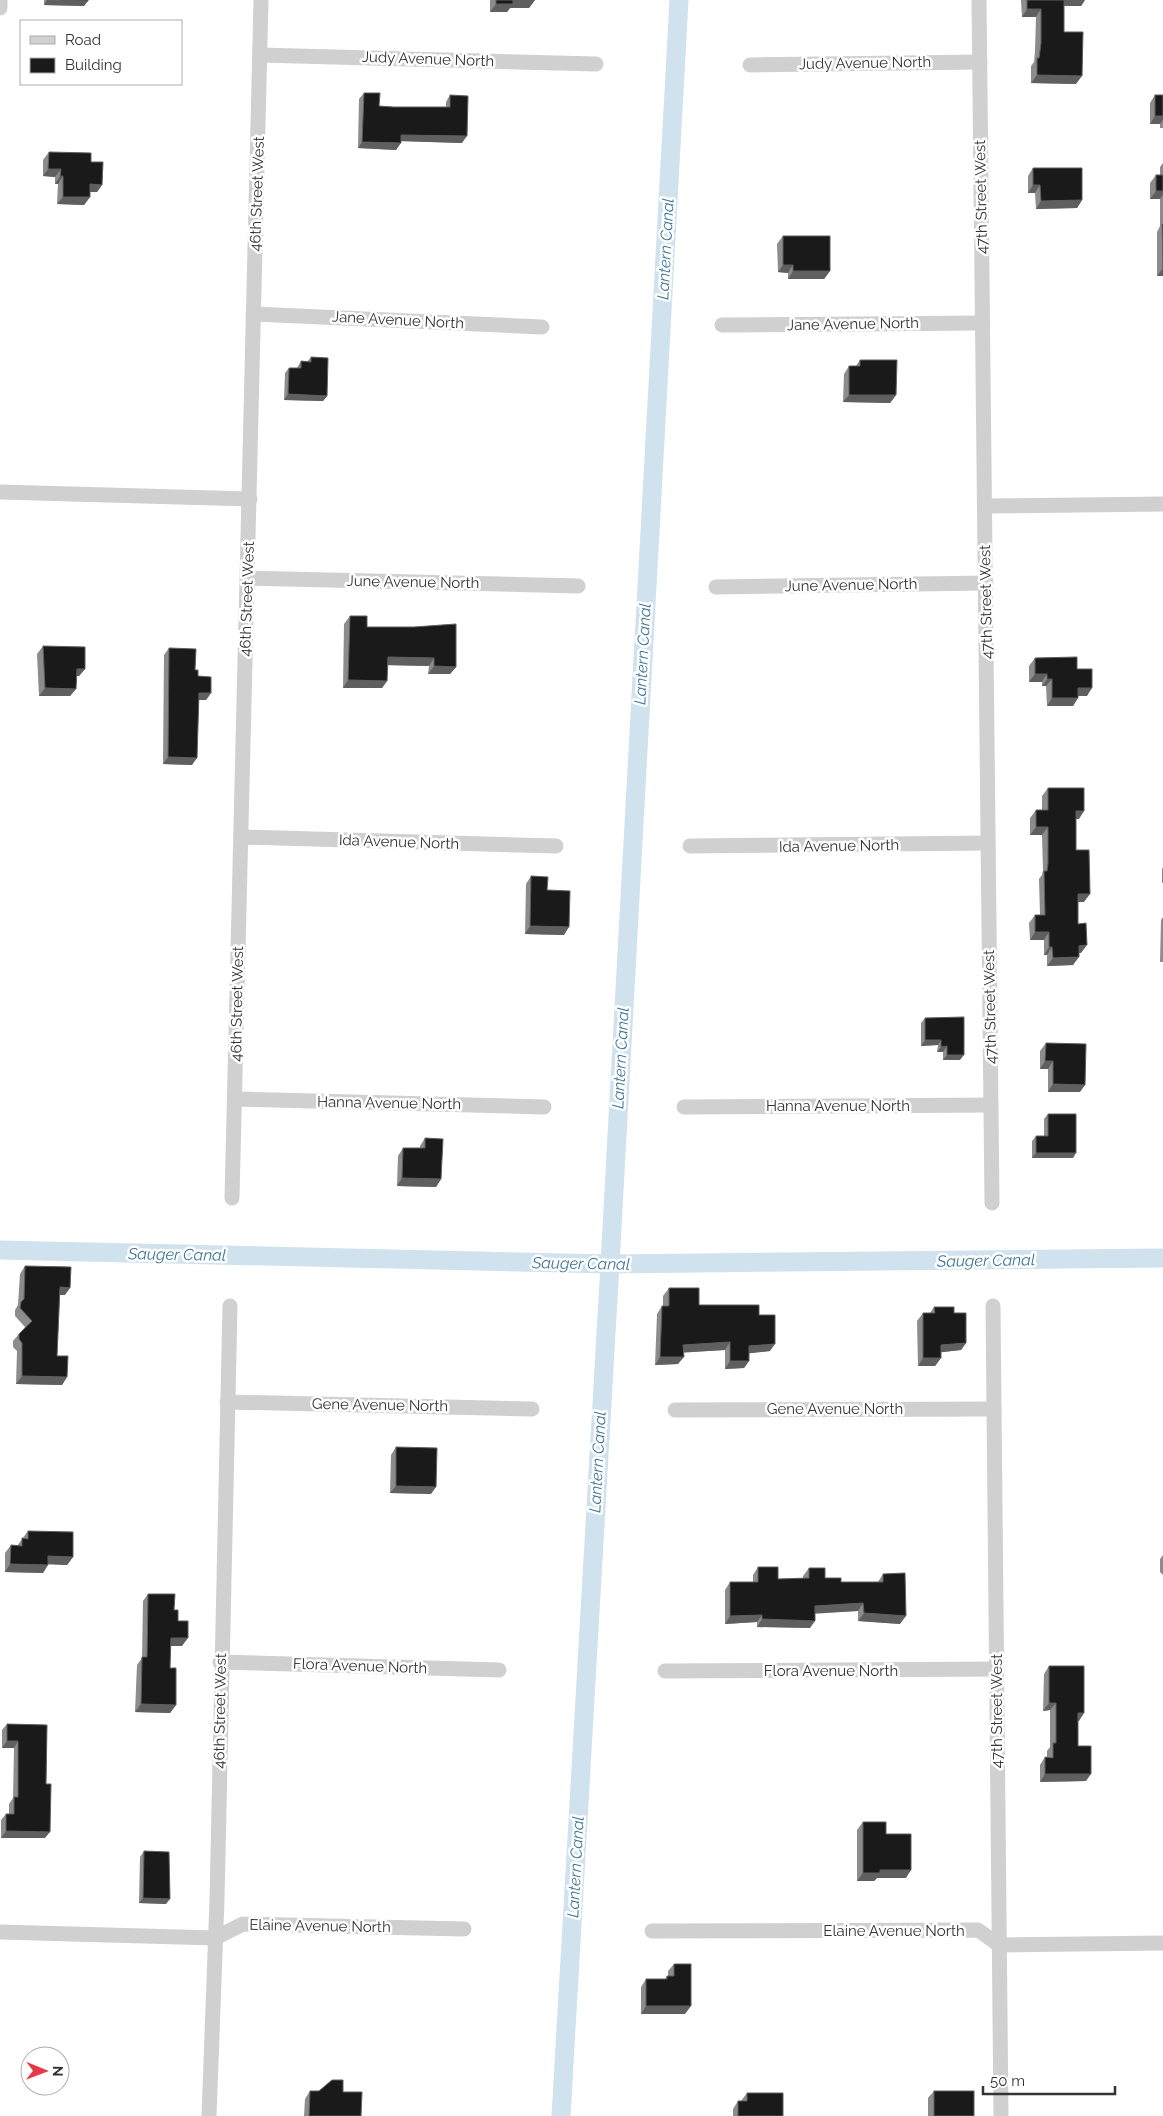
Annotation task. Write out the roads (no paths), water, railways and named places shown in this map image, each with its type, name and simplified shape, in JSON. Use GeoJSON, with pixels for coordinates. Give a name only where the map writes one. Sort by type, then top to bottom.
{"type":"FeatureCollection","features":[{"type":"Feature","properties":{"kind":"street"},"geometry":{"type":"LineString","coordinates":[[0,0],[0,8]]}},
{"type":"Feature","properties":{"kind":"street","name":"46th Street West"},"geometry":{"type":"LineString","coordinates":[[232,1198],[261,0]]}},
{"type":"Feature","properties":{"kind":"street","name":"47th Street West"},"geometry":{"type":"LineString","coordinates":[[979,0],[992,1203]]}},
{"type":"Feature","properties":{"kind":"street","name":"Judy Avenue North"},"geometry":{"type":"LineString","coordinates":[[260,55],[596,64]]}},
{"type":"Feature","properties":{"kind":"street","name":"Judy Avenue North"},"geometry":{"type":"LineString","coordinates":[[750,65],[980,62]]}},
{"type":"Feature","properties":{"kind":"street","name":"Jane Avenue North"},"geometry":{"type":"LineString","coordinates":[[253,314],[542,327]]}},
{"type":"Feature","properties":{"kind":"street","name":"Jane Avenue North"},"geometry":{"type":"LineString","coordinates":[[722,325],[983,323]]}},
{"type":"Feature","properties":{"kind":"street"},"geometry":{"type":"LineString","coordinates":[[0,492],[250,499]]}},
{"type":"Feature","properties":{"kind":"street"},"geometry":{"type":"LineString","coordinates":[[985,506],[1163,504]]}},
{"type":"Feature","properties":{"kind":"street","name":"June Avenue North"},"geometry":{"type":"LineString","coordinates":[[248,578],[578,586]]}},
{"type":"Feature","properties":{"kind":"street","name":"June Avenue North"},"geometry":{"type":"LineString","coordinates":[[716,587],[986,583]]}},
{"type":"Feature","properties":{"kind":"street","name":"Ida Avenue North"},"geometry":{"type":"LineString","coordinates":[[241,837],[556,846]]}},
{"type":"Feature","properties":{"kind":"street","name":"Ida Avenue North"},"geometry":{"type":"LineString","coordinates":[[690,846],[988,843]]}},
{"type":"Feature","properties":{"kind":"street","name":"Hanna Avenue North"},"geometry":{"type":"LineString","coordinates":[[235,1098],[544,1106]]}},
{"type":"Feature","properties":{"kind":"street","name":"Hanna Avenue North"},"geometry":{"type":"LineString","coordinates":[[684,1107],[991,1105]]}},
{"type":"Feature","properties":{"kind":"street","name":"46th Street West"},"geometry":{"type":"LineString","coordinates":[[209,2116],[230,1306]]}},
{"type":"Feature","properties":{"kind":"street","name":"47th Street West"},"geometry":{"type":"LineString","coordinates":[[993,1306],[1001,2116]]}},
{"type":"Feature","properties":{"kind":"street","name":"Gene Avenue North"},"geometry":{"type":"LineString","coordinates":[[227,1402],[532,1409]]}},
{"type":"Feature","properties":{"kind":"street","name":"Gene Avenue North"},"geometry":{"type":"LineString","coordinates":[[675,1410],[994,1409]]}},
{"type":"Feature","properties":{"kind":"street","name":"Flora Avenue North"},"geometry":{"type":"LineString","coordinates":[[220,1662],[499,1670]]}},
{"type":"Feature","properties":{"kind":"street","name":"Flora Avenue North"},"geometry":{"type":"LineString","coordinates":[[665,1672],[997,1669]]}},
{"type":"Feature","properties":{"kind":"street","name":"Elaine Avenue North"},"geometry":{"type":"LineString","coordinates":[[0,1932],[215,1938],[243,1924],[464,1928]]}},
{"type":"Feature","properties":{"kind":"street","name":"Elaine Avenue North"},"geometry":{"type":"LineString","coordinates":[[652,1931],[978,1930],[999,1945]]}},
{"type":"Feature","properties":{"kind":"street"},"geometry":{"type":"LineString","coordinates":[[999,1945],[1163,1943]]}},
{"type":"Feature","properties":{"kind":"waterway","name":"Lantern Canal"},"geometry":{"type":"LineString","coordinates":[[561,2116],[679,0]]}},
{"type":"Feature","properties":{"kind":"waterway","name":"Sauger Canal"},"geometry":{"type":"LineString","coordinates":[[0,1250],[610,1264],[1163,1258]]}}]}
